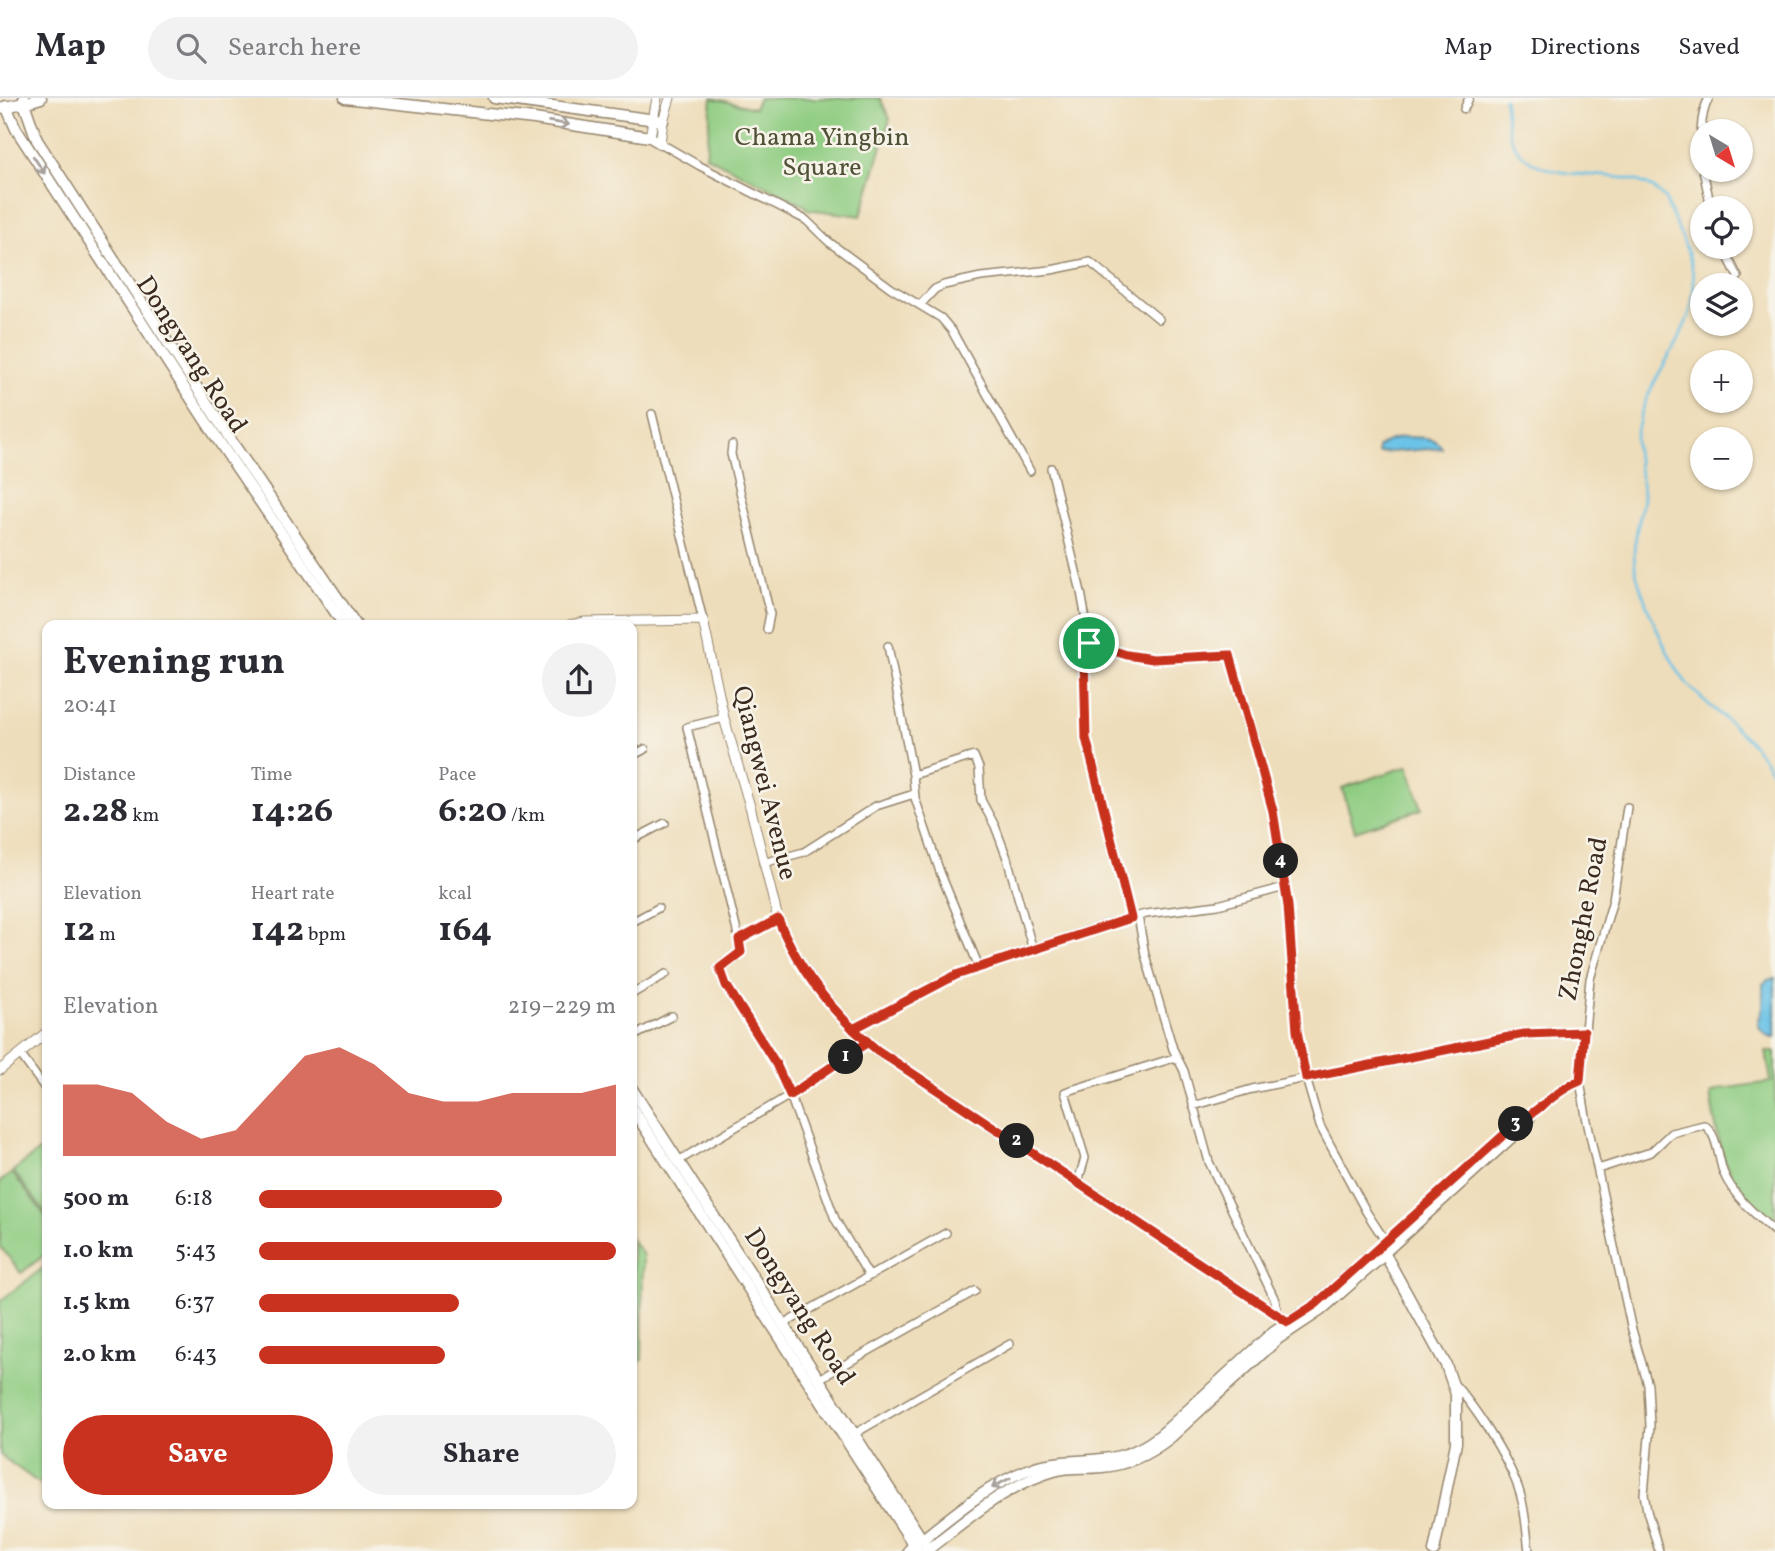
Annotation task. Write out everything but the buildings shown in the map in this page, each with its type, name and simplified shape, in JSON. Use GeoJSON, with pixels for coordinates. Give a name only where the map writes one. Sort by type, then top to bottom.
{"type":"FeatureCollection","features":[{"type":"Feature","properties":{"kind":"main road"},"geometry":{"type":"LineString","coordinates":[[3,104],[41,98]]}},
{"type":"Feature","properties":{"kind":"main road"},"geometry":{"type":"LineString","coordinates":[[345,98],[534,119],[655,140]]}},
{"type":"Feature","properties":{"kind":"main road"},"geometry":{"type":"LineString","coordinates":[[494,98],[657,121]]}},
{"type":"Feature","properties":{"kind":"main road","name":"Dongyang Road"},"geometry":{"type":"LineString","coordinates":[[24,101],[37,140],[234,445],[353,620]]}},
{"type":"Feature","properties":{"kind":"main road","name":"Dongyang Road"},"geometry":{"type":"LineString","coordinates":[[3,104],[16,129],[222,446],[341,620]]}},
{"type":"Feature","properties":{"kind":"main road","name":"Dongyang Road"},"geometry":{"type":"LineString","coordinates":[[637,1097],[820,1379],[920,1548]]}},
{"type":"Feature","properties":{"kind":"main road","name":"Dongyang Road"},"geometry":{"type":"LineString","coordinates":[[637,1116],[920,1548]]}},
{"type":"Feature","properties":{"kind":"main road"},"geometry":{"type":"LineString","coordinates":[[920,1548],[1036,1477],[1069,1468],[1106,1467],[1153,1450],[1171,1437],[1292,1324],[1384,1247],[1441,1354],[1452,1382],[1457,1406],[1456,1443],[1434,1551]]}},
{"type":"Feature","properties":{"kind":"street"},"geometry":{"type":"LineString","coordinates":[[657,98],[655,140],[806,220],[829,243],[891,288],[942,318],[952,331],[1030,471]]}},
{"type":"Feature","properties":{"kind":"street"},"geometry":{"type":"LineString","coordinates":[[657,121],[670,98]]}},
{"type":"Feature","properties":{"kind":"street"},"geometry":{"type":"LineString","coordinates":[[1464,109],[1469,98]]}},
{"type":"Feature","properties":{"kind":"street"},"geometry":{"type":"LineString","coordinates":[[1703,119],[1709,98]]}},
{"type":"Feature","properties":{"kind":"street"},"geometry":{"type":"LineString","coordinates":[[920,305],[934,289],[944,285],[981,277],[1051,270],[1090,262],[1159,319]]}},
{"type":"Feature","properties":{"kind":"street"},"geometry":{"type":"LineString","coordinates":[[637,621],[703,620],[652,414]]}},
{"type":"Feature","properties":{"kind":"street"},"geometry":{"type":"LineString","coordinates":[[732,445],[731,454],[770,614],[767,629]]}},
{"type":"Feature","properties":{"kind":"street"},"geometry":{"type":"LineString","coordinates":[[1051,468],[1081,592],[1089,643],[1084,656],[1086,738],[1145,955],[1177,1057],[1184,1071],[1209,1162],[1275,1300],[1278,1315]]}},
{"type":"Feature","properties":{"kind":"street","name":"Qiangwei Avenue"},"geometry":{"type":"LineString","coordinates":[[703,620],[724,718],[778,919],[791,948],[808,975],[853,1029],[868,1042],[1292,1324]]}},
{"type":"Feature","properties":{"kind":"street"},"geometry":{"type":"LineString","coordinates":[[1089,643],[1127,655],[1153,659],[1230,655],[1273,811],[1285,887],[1297,1031],[1306,1078],[1320,1126],[1384,1247]]}},
{"type":"Feature","properties":{"kind":"street"},"geometry":{"type":"LineString","coordinates":[[888,646],[913,775],[914,794],[940,872],[979,967]]}},
{"type":"Feature","properties":{"kind":"street"},"geometry":{"type":"LineString","coordinates":[[724,718],[687,727],[741,952],[720,968],[726,985],[776,1064],[835,1219],[869,1276]]}},
{"type":"Feature","properties":{"kind":"street"},"geometry":{"type":"LineString","coordinates":[[637,753],[645,749]]}},
{"type":"Feature","properties":{"kind":"street"},"geometry":{"type":"LineString","coordinates":[[913,775],[974,755],[979,768],[981,800],[995,826],[1007,858],[1033,950]]}},
{"type":"Feature","properties":{"kind":"street"},"geometry":{"type":"LineString","coordinates":[[763,863],[804,852],[876,806],[914,794]]}},
{"type":"Feature","properties":{"kind":"street","name":"Zhonghe Road"},"geometry":{"type":"LineString","coordinates":[[1627,807],[1613,901],[1590,979],[1580,1081],[1631,1326],[1648,1385],[1650,1426],[1644,1494],[1659,1551]]}},
{"type":"Feature","properties":{"kind":"street"},"geometry":{"type":"LineString","coordinates":[[637,837],[665,823]]}},
{"type":"Feature","properties":{"kind":"street"},"geometry":{"type":"LineString","coordinates":[[853,1029],[956,975],[979,967],[1135,917],[1218,905],[1285,887]]}},
{"type":"Feature","properties":{"kind":"street"},"geometry":{"type":"LineString","coordinates":[[637,919],[658,908]]}},
{"type":"Feature","properties":{"kind":"street"},"geometry":{"type":"LineString","coordinates":[[739,940],[778,919]]}},
{"type":"Feature","properties":{"kind":"street"},"geometry":{"type":"LineString","coordinates":[[637,991],[666,974]]}},
{"type":"Feature","properties":{"kind":"street"},"geometry":{"type":"LineString","coordinates":[[637,1034],[671,1016]]}},
{"type":"Feature","properties":{"kind":"street"},"geometry":{"type":"LineString","coordinates":[[1194,1106],[1252,1089],[1524,1034],[1584,1032]]}},
{"type":"Feature","properties":{"kind":"street"},"geometry":{"type":"LineString","coordinates":[[0,1070],[42,1036]]}},
{"type":"Feature","properties":{"kind":"street"},"geometry":{"type":"LineString","coordinates":[[678,1161],[790,1095],[868,1042]]}},
{"type":"Feature","properties":{"kind":"street"},"geometry":{"type":"LineString","coordinates":[[20,1054],[42,1084]]}},
{"type":"Feature","properties":{"kind":"street"},"geometry":{"type":"LineString","coordinates":[[1078,1182],[1084,1158],[1065,1092],[1177,1057]]}},
{"type":"Feature","properties":{"kind":"street"},"geometry":{"type":"LineString","coordinates":[[1384,1247],[1518,1122],[1533,1114],[1564,1087],[1580,1081]]}},
{"type":"Feature","properties":{"kind":"street"},"geometry":{"type":"LineString","coordinates":[[1384,1247],[1523,1129],[1533,1114]]}},
{"type":"Feature","properties":{"kind":"street"},"geometry":{"type":"LineString","coordinates":[[1598,1169],[1651,1152],[1671,1133],[1704,1125],[1711,1130],[1724,1174],[1730,1184],[1775,1232]]}},
{"type":"Feature","properties":{"kind":"street"},"geometry":{"type":"LineString","coordinates":[[784,1324],[946,1233]]}},
{"type":"Feature","properties":{"kind":"street"},"geometry":{"type":"LineString","coordinates":[[820,1379],[975,1291]]}},
{"type":"Feature","properties":{"kind":"street"},"geometry":{"type":"LineString","coordinates":[[854,1434],[1010,1344]]}},
{"type":"Feature","properties":{"kind":"street"},"geometry":{"type":"LineString","coordinates":[[1452,1382],[1474,1406],[1517,1482],[1529,1551]]}},
{"type":"Feature","properties":{"kind":"green space","name":"Chama Yingbin Square"},"geometry":{"type":"Polygon","coordinates":[[[712,98],[754,108],[759,98],[880,98],[890,119],[861,216],[807,209],[804,205],[706,156],[712,98]]]}},
{"type":"Feature","properties":{"kind":"green space"},"geometry":{"type":"Polygon","coordinates":[[[1408,766],[1422,809],[1355,831],[1342,788],[1408,766]]]}},
{"type":"Feature","properties":{"kind":"green space"},"geometry":{"type":"Polygon","coordinates":[[[1766,1051],[1775,1051],[1775,1227],[1746,1197],[1726,1166],[1710,1094],[1721,1089],[1771,1082],[1766,1051]]]}},
{"type":"Feature","properties":{"kind":"green space"},"geometry":{"type":"Polygon","coordinates":[[[42,1149],[42,1209],[13,1171],[42,1149]]]}},
{"type":"Feature","properties":{"kind":"green space"},"geometry":{"type":"Polygon","coordinates":[[[12,1173],[42,1212],[42,1257],[21,1273],[0,1246],[0,1182],[12,1173]]]}},
{"type":"Feature","properties":{"kind":"green space"},"geometry":{"type":"Polygon","coordinates":[[[637,1247],[643,1255],[642,1360],[637,1364],[637,1247]]]}},
{"type":"Feature","properties":{"kind":"green space"},"geometry":{"type":"Polygon","coordinates":[[[42,1269],[42,1485],[0,1455],[0,1301],[42,1269]]]}},
{"type":"Feature","properties":{"kind":"water"},"geometry":{"type":"Polygon","coordinates":[[[1403,437],[1430,439],[1442,448],[1378,453],[1378,447],[1403,437]]]}},
{"type":"Feature","properties":{"kind":"water"},"geometry":{"type":"Polygon","coordinates":[[[1775,978],[1775,1037],[1764,1033],[1758,1023],[1763,1007],[1763,984],[1775,978]]]}},
{"type":"Feature","properties":{"kind":"waterway"},"geometry":{"type":"LineString","coordinates":[[1504,98],[1510,136],[1520,152],[1534,163],[1550,170],[1626,179],[1649,186],[1665,199],[1686,247],[1694,284],[1692,304],[1678,341],[1648,395],[1636,437],[1643,492],[1634,562],[1658,632],[1682,676],[1689,686],[1759,752],[1775,779]]}},
{"type":"Feature","properties":{"kind":"route"},"geometry":{"type":"LineString","coordinates":[[1089,643],[1084,656],[1086,738],[1131,918],[956,975],[853,1029],[868,1042],[790,1095],[776,1064],[726,985],[720,968],[741,952],[739,940],[778,919],[791,948],[817,987],[853,1029],[877,1050],[1288,1322],[1316,1304],[1518,1122],[1533,1114],[1564,1087],[1580,1081],[1584,1032],[1524,1034],[1306,1078],[1297,1031],[1288,906],[1273,811],[1230,655],[1153,659],[1127,655],[1089,643]]}}]}
